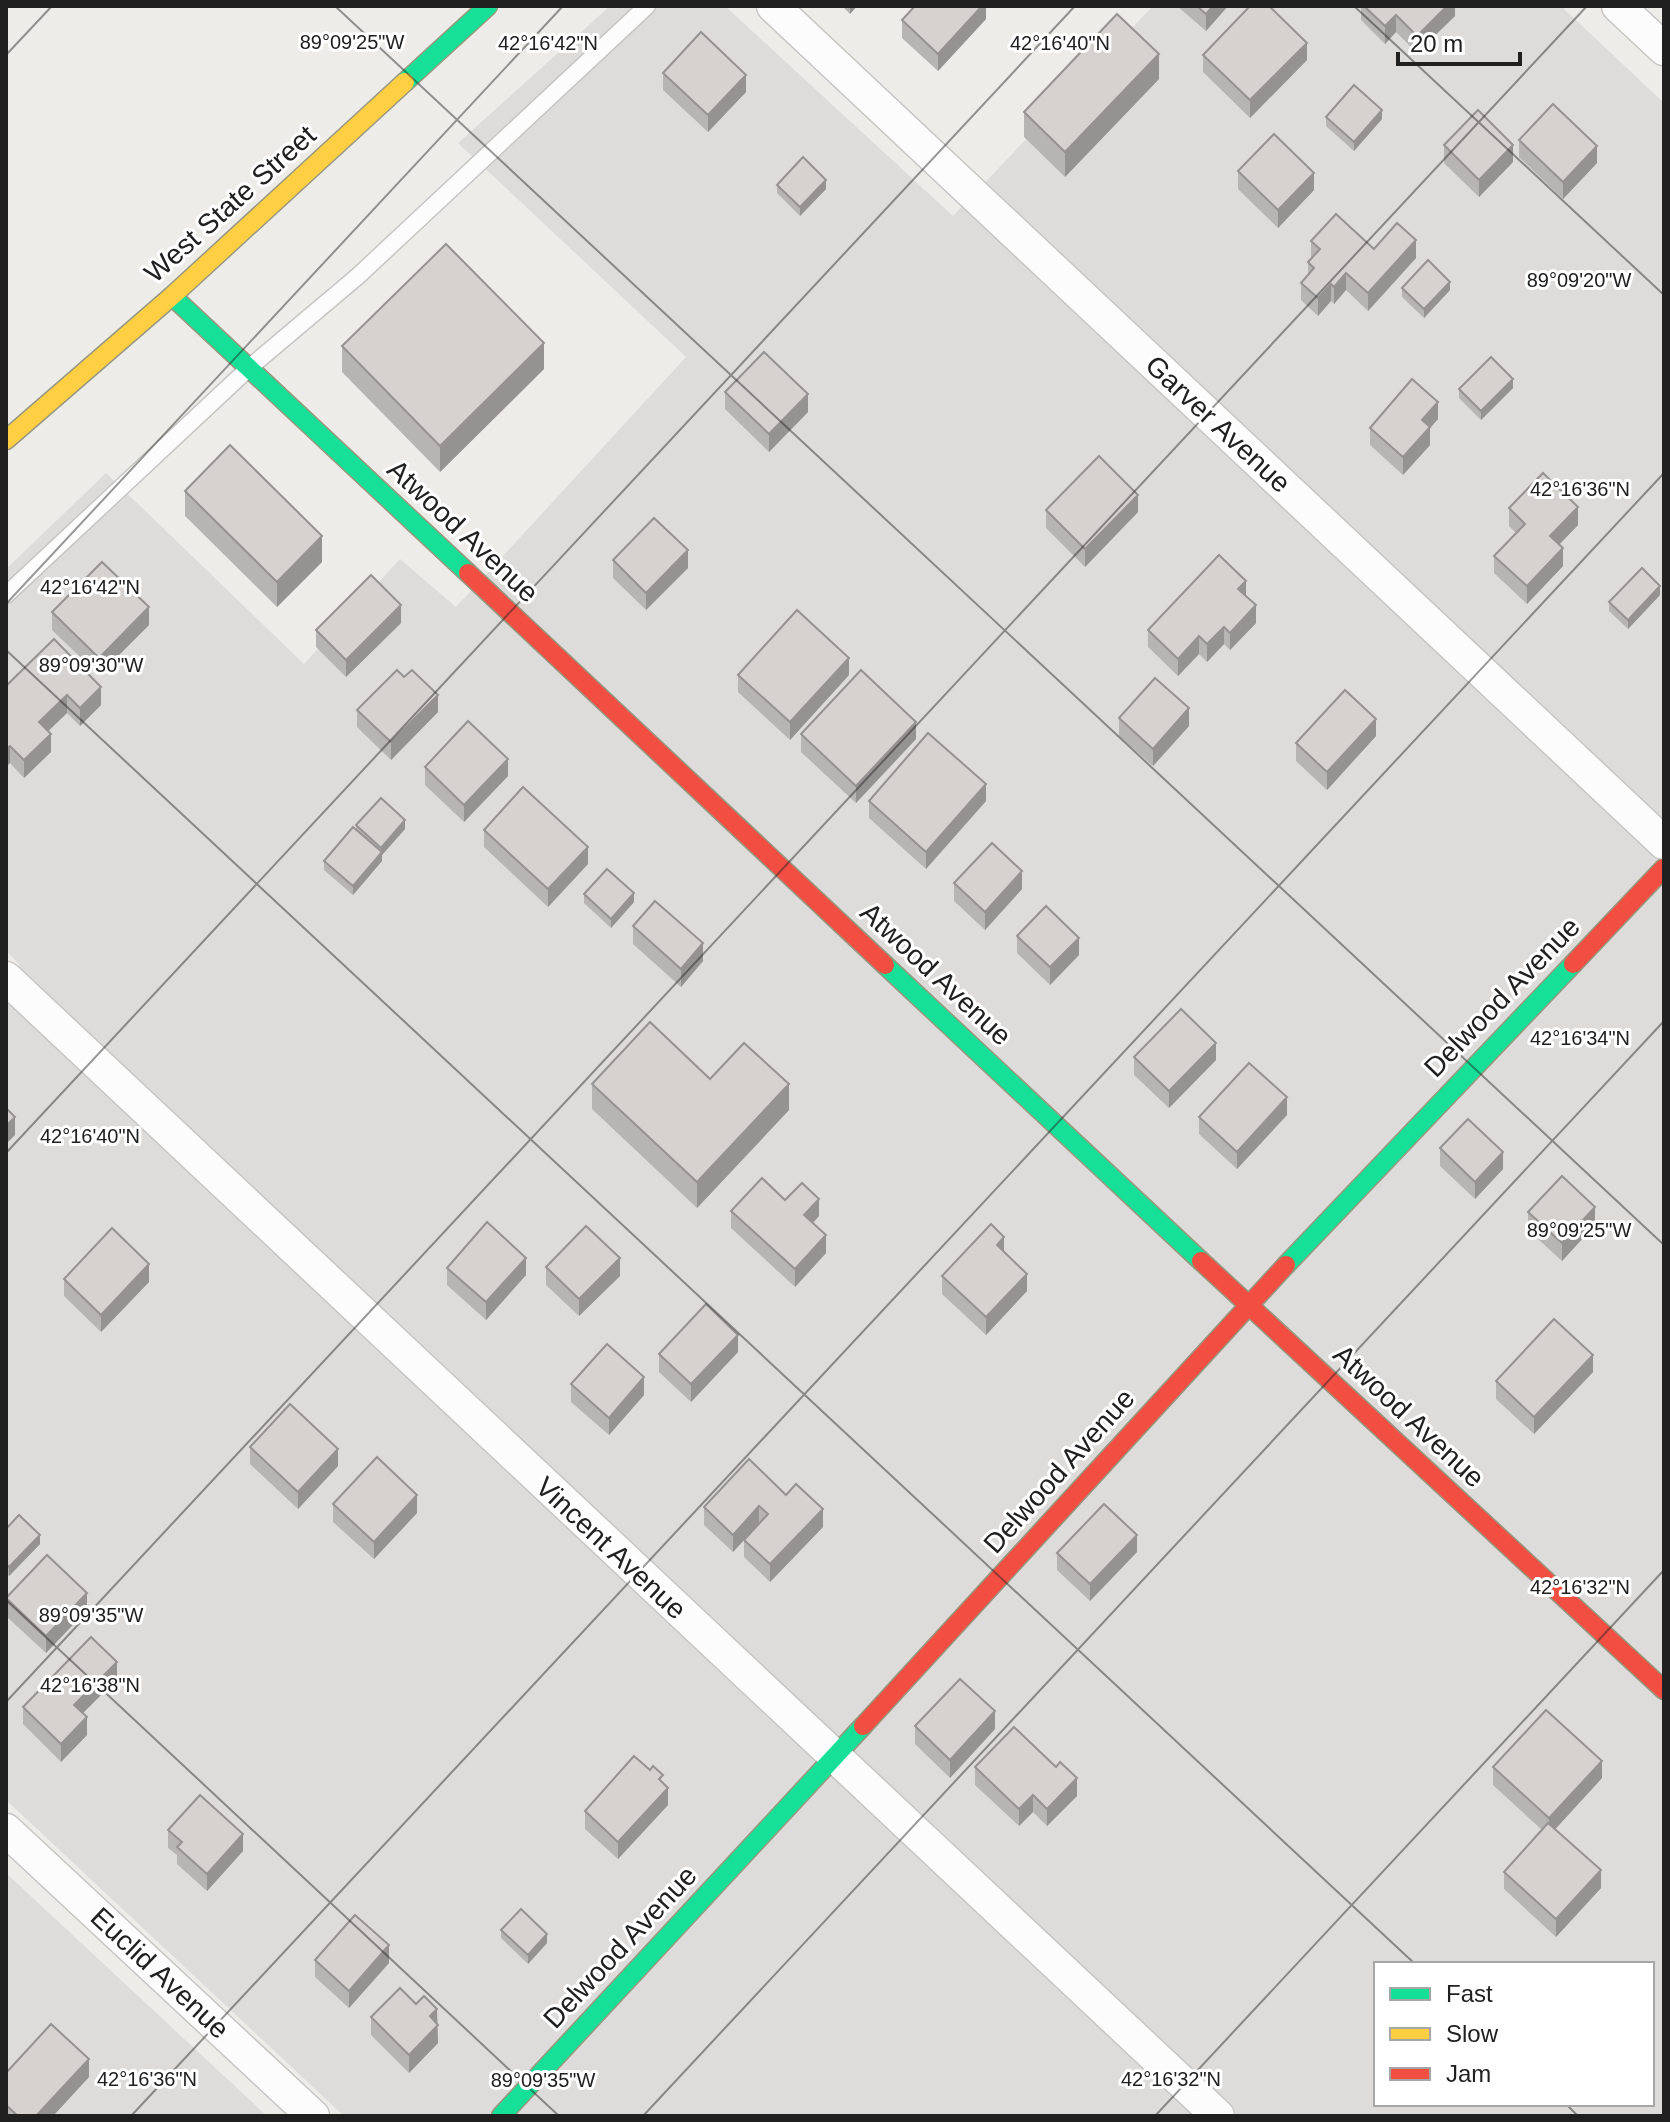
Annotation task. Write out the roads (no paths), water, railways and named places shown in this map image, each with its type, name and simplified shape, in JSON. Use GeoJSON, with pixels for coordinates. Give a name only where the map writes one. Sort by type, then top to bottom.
{"type":"FeatureCollection","features":[{"type":"Feature","properties":{"kind":"street","name":"West State Street"},"geometry":{"type":"LineString","coordinates":[[6,440],[172,296],[488,6]]}},
{"type":"Feature","properties":{"kind":"street","name":"Garver Avenue"},"geometry":{"type":"LineString","coordinates":[[773,6],[1664,843]]}},
{"type":"Feature","properties":{"kind":"street"},"geometry":{"type":"LineString","coordinates":[[1618,6],[1664,49]]}},
{"type":"Feature","properties":{"kind":"street","name":"Atwood Avenue"},"geometry":{"type":"LineString","coordinates":[[172,296],[1248,1305],[1664,1690]]}},
{"type":"Feature","properties":{"kind":"street","name":"Delwood Avenue"},"geometry":{"type":"LineString","coordinates":[[501,2116],[1248,1305],[1664,868]]}},
{"type":"Feature","properties":{"kind":"street","name":"Vincent Avenue"},"geometry":{"type":"LineString","coordinates":[[6,978],[1218,2116]]}},
{"type":"Feature","properties":{"kind":"street","name":"Euclid Avenue"},"geometry":{"type":"LineString","coordinates":[[6,1830],[313,2116]]}},
{"type":"Feature","properties":{"kind":"lane"},"geometry":{"type":"LineString","coordinates":[[6,595],[249,368],[358,276],[647,6]]}}]}
